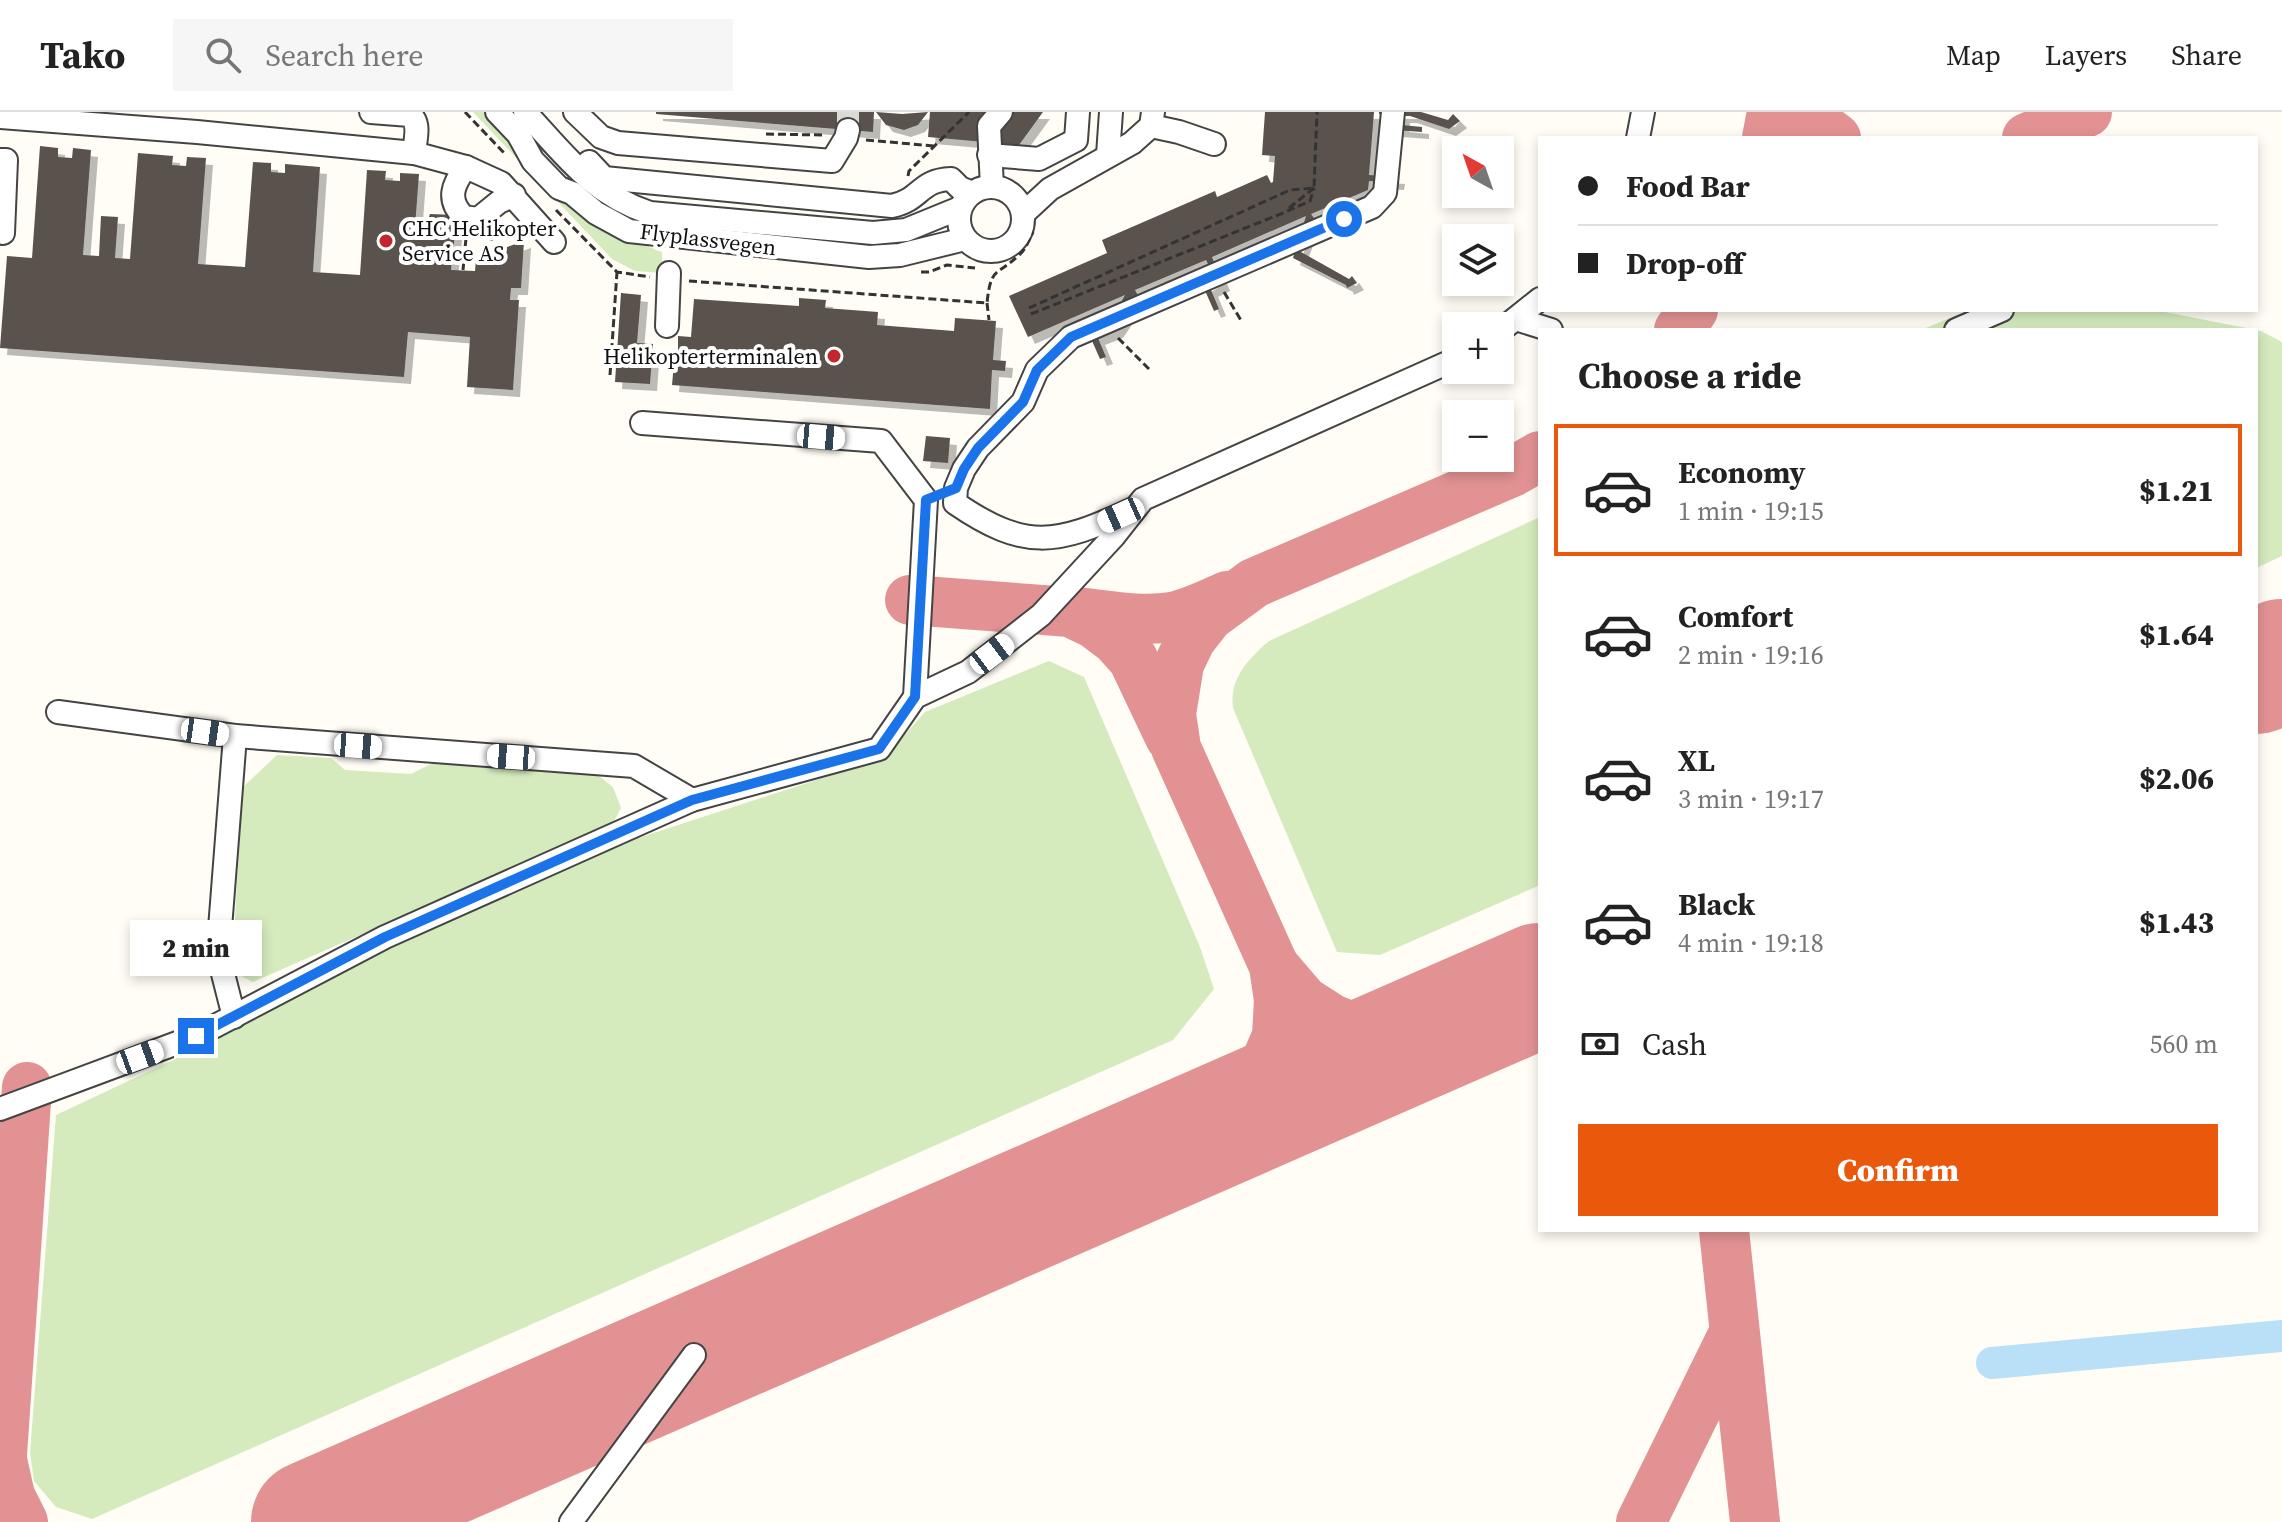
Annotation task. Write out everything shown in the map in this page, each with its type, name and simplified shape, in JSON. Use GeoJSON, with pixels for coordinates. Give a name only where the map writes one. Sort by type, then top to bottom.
{"type":"FeatureCollection","features":[{"type":"Feature","properties":{"kind":"lane"},"geometry":{"type":"LineString","coordinates":[[371,112],[410,115],[414,118],[417,124],[414,153]]}},
{"type":"Feature","properties":{"kind":"lane","name":"Flyplassvegen"},"geometry":{"type":"LineString","coordinates":[[497,112],[518,134],[533,161],[559,188],[572,193],[596,213],[629,231],[869,257],[900,255],[965,239],[975,247],[988,251],[1002,249],[1014,241],[1022,229],[1023,214],[1050,189],[1132,143],[1152,119]]}},
{"type":"Feature","properties":{"kind":"lane"},"geometry":{"type":"LineString","coordinates":[[525,112],[580,172],[607,195],[650,213],[873,233],[906,230],[975,196],[1006,190],[1017,200],[1023,214]]}},
{"type":"Feature","properties":{"kind":"lane"},"geometry":{"type":"LineString","coordinates":[[543,112],[604,178],[892,206],[906,203],[933,180],[951,179],[975,196]]}},
{"type":"Feature","properties":{"kind":"lane"},"geometry":{"type":"LineString","coordinates":[[575,112],[601,137],[618,143],[832,161],[846,138],[855,135]]}},
{"type":"Feature","properties":{"kind":"lane"},"geometry":{"type":"LineString","coordinates":[[965,239],[959,224],[975,196],[989,155],[989,126],[1001,112]]}},
{"type":"Feature","properties":{"kind":"lane"},"geometry":{"type":"LineString","coordinates":[[989,155],[1039,159],[1076,140],[1078,112]]}},
{"type":"Feature","properties":{"kind":"lane"},"geometry":{"type":"LineString","coordinates":[[1108,155],[1111,112]]}},
{"type":"Feature","properties":{"kind":"lane"},"geometry":{"type":"LineString","coordinates":[[1136,508],[1105,522],[1056,537],[1038,539],[1002,530],[969,512],[955,503],[956,488],[978,448],[1023,402],[1037,370],[1071,337],[1380,201],[1385,193],[1393,112]]}},
{"type":"Feature","properties":{"kind":"lane"},"geometry":{"type":"LineString","coordinates":[[1638,136],[1643,112]]}},
{"type":"Feature","properties":{"kind":"lane"},"geometry":{"type":"LineString","coordinates":[[1,115],[414,153],[466,167],[501,183],[554,242]]}},
{"type":"Feature","properties":{"kind":"lane"},"geometry":{"type":"LineString","coordinates":[[1152,119],[1214,144]]}},
{"type":"Feature","properties":{"kind":"lane"},"geometry":{"type":"LineString","coordinates":[[0,160],[6,160],[3,233]]}},
{"type":"Feature","properties":{"kind":"lane"},"geometry":{"type":"LineString","coordinates":[[466,167],[454,183],[452,197],[453,204],[464,217],[478,219],[499,202],[514,195]]}},
{"type":"Feature","properties":{"kind":"lane"},"geometry":{"type":"LineString","coordinates":[[667,326],[669,273]]}},
{"type":"Feature","properties":{"kind":"lane"},"geometry":{"type":"LineString","coordinates":[[1514,320],[1538,301]]}},
{"type":"Feature","properties":{"kind":"lane"},"geometry":{"type":"LineString","coordinates":[[1961,328],[1997,312]]}},
{"type":"Feature","properties":{"kind":"lane"},"geometry":{"type":"LineString","coordinates":[[1514,326],[1538,328]]}},
{"type":"Feature","properties":{"kind":"lane"},"geometry":{"type":"LineString","coordinates":[[0,1109],[196,1036],[385,937],[692,800],[879,749],[915,697],[968,672],[1029,625],[1061,595],[1143,499],[1442,365]]}},
{"type":"Feature","properties":{"kind":"lane"},"geometry":{"type":"LineString","coordinates":[[642,423],[881,441],[926,500],[915,697]]}},
{"type":"Feature","properties":{"kind":"lane"},"geometry":{"type":"LineString","coordinates":[[926,500],[956,488]]}},
{"type":"Feature","properties":{"kind":"lane"},"geometry":{"type":"LineString","coordinates":[[58,712],[235,736],[634,766],[692,800]]}},
{"type":"Feature","properties":{"kind":"lane"},"geometry":{"type":"LineString","coordinates":[[234,1017],[218,954],[235,736]]}},
{"type":"Feature","properties":{"kind":"lane"},"geometry":{"type":"LineString","coordinates":[[571,1522],[694,1355]]}},
{"type":"Feature","properties":{"kind":"path"},"geometry":{"type":"LineString","coordinates":[[907,184],[909,171],[969,112]]}},
{"type":"Feature","properties":{"kind":"path"},"geometry":{"type":"LineString","coordinates":[[1031,314],[1310,201],[1314,188],[1317,112]]}},
{"type":"Feature","properties":{"kind":"path"},"geometry":{"type":"LineString","coordinates":[[855,135],[934,146]]}},
{"type":"Feature","properties":{"kind":"path"},"geometry":{"type":"LineString","coordinates":[[1283,213],[1314,188]]}},
{"type":"Feature","properties":{"kind":"path"},"geometry":{"type":"LineString","coordinates":[[1029,308],[1290,190],[1314,188]]}},
{"type":"Feature","properties":{"kind":"path"},"geometry":{"type":"LineString","coordinates":[[915,271],[929,272],[947,265],[975,268]]}},
{"type":"Feature","properties":{"kind":"path"},"geometry":{"type":"LineString","coordinates":[[610,375],[617,272]]}},
{"type":"Feature","properties":{"kind":"path"},"geometry":{"type":"LineString","coordinates":[[1220,285],[1242,322]]}},
{"type":"Feature","properties":{"kind":"path"},"geometry":{"type":"LineString","coordinates":[[812,299],[813,292]]}},
{"type":"Feature","properties":{"kind":"path"},"geometry":{"type":"LineString","coordinates":[[987,303],[989,320]]}},
{"type":"Feature","properties":{"kind":"path"},"geometry":{"type":"LineString","coordinates":[[1113,332],[1149,369]]}},
{"type":"Feature","properties":{"kind":"green space"},"geometry":{"type":"Polygon","coordinates":[[[473,112],[483,112],[576,211],[606,230],[662,252],[662,273],[635,271],[612,259],[473,112]]]}},
{"type":"Feature","properties":{"kind":"green space"},"geometry":{"type":"Polygon","coordinates":[[[1964,312],[2165,312],[2246,328],[1926,328],[1964,312]]]}},
{"type":"Feature","properties":{"kind":"green space"},"geometry":{"type":"Polygon","coordinates":[[[2258,330],[2282,342],[2282,556],[2258,567],[2258,330]]]}},
{"type":"Feature","properties":{"kind":"green space"},"geometry":{"type":"Polygon","coordinates":[[[1538,518],[1538,886],[1380,955],[1337,952],[1233,708],[1237,679],[1247,662],[1269,641],[1538,518]]]}},
{"type":"Feature","properties":{"kind":"green space"},"geometry":{"type":"Polygon","coordinates":[[[1049,661],[1084,677],[1200,947],[1214,989],[1173,1040],[92,1519],[56,1507],[34,1481],[30,1453],[56,1115],[205,1045],[406,939],[617,845],[884,758],[925,712],[1049,661]]]}},
{"type":"Feature","properties":{"kind":"green space"},"geometry":{"type":"Polygon","coordinates":[[[277,755],[331,758],[345,770],[411,774],[433,763],[598,775],[613,787],[621,808],[612,825],[253,982],[237,974],[233,957],[242,788],[277,755]]]}},
{"type":"Feature","properties":{"kind":"building"},"geometry":{"type":"Polygon","coordinates":[[[656,112],[874,112],[873,132],[656,112]]]}},
{"type":"Feature","properties":{"kind":"building"},"geometry":{"type":"Polygon","coordinates":[[[876,112],[928,112],[918,125],[904,130],[886,125],[876,112]]]}},
{"type":"Feature","properties":{"kind":"building"},"geometry":{"type":"Polygon","coordinates":[[[930,112],[1043,112],[1019,145],[928,137],[930,112]]]}},
{"type":"Feature","properties":{"kind":"building"},"geometry":{"type":"Polygon","coordinates":[[[1265,112],[1374,112],[1369,175],[1398,177],[1397,183],[1369,181],[1368,190],[1311,214],[1314,218],[1301,252],[1349,279],[1352,276],[1357,283],[1347,288],[1293,258],[1306,216],[1212,257],[1223,284],[1211,290],[1219,309],[1214,311],[1203,286],[1215,278],[1206,260],[1135,290],[1139,297],[1116,331],[1098,338],[1106,357],[1100,359],[1089,334],[1111,320],[1125,295],[1028,337],[1009,296],[1107,253],[1102,240],[1215,191],[1217,197],[1267,175],[1273,182],[1275,156],[1262,155],[1265,112]]]}},
{"type":"Feature","properties":{"kind":"building"},"geometry":{"type":"Polygon","coordinates":[[[1379,112],[1421,112],[1448,120],[1453,114],[1460,121],[1449,129],[1403,116],[1402,125],[1422,127],[1422,132],[1395,130],[1394,116],[1379,112]]]}},
{"type":"Feature","properties":{"kind":"building"},"geometry":{"type":"Polygon","coordinates":[[[40,146],[58,148],[58,157],[72,158],[73,148],[91,150],[83,255],[99,256],[101,216],[118,217],[115,258],[130,259],[138,153],[173,156],[172,165],[186,166],[187,157],[206,158],[198,264],[245,267],[253,162],[271,163],[271,172],[285,173],[285,164],[320,167],[313,272],[360,275],[367,170],[386,171],[385,180],[400,181],[400,173],[419,174],[414,240],[420,240],[430,214],[457,215],[451,270],[475,271],[476,258],[524,241],[521,288],[511,288],[510,300],[519,300],[513,390],[467,387],[470,337],[408,332],[404,377],[0,348],[7,256],[32,258],[40,146]]]}},
{"type":"Feature","properties":{"kind":"building"},"geometry":{"type":"Polygon","coordinates":[[[621,293],[641,295],[637,343],[653,344],[650,384],[615,382],[621,293]]]}},
{"type":"Feature","properties":{"kind":"building","name":"Helikopterterminalen"},"geometry":{"type":"Polygon","coordinates":[[[799,298],[826,300],[825,308],[878,312],[877,325],[954,331],[955,318],[996,321],[993,360],[1006,361],[1005,371],[992,370],[990,409],[672,385],[678,336],[691,337],[694,299],[799,306],[799,298]]]}},
{"type":"Feature","properties":{"kind":"building"},"geometry":{"type":"Polygon","coordinates":[[[926,436],[950,438],[948,463],[923,461],[926,436]]]}},
{"type":"Feature","properties":{"kind":"waterway"},"geometry":{"type":"LineString","coordinates":[[1992,1363],[2282,1336]]}},
{"type":"Feature","properties":{"kind":"taxiway"},"geometry":{"type":"LineString","coordinates":[[1767,136],[1772,112]]}},
{"type":"Feature","properties":{"kind":"taxiway"},"geometry":{"type":"LineString","coordinates":[[1801,112],[1833,136]]}},
{"type":"Feature","properties":{"kind":"taxiway"},"geometry":{"type":"LineString","coordinates":[[2032,136],[2087,112]]}},
{"type":"Feature","properties":{"kind":"taxiway"},"geometry":{"type":"LineString","coordinates":[[1680,328],[1692,312]]}},
{"type":"Feature","properties":{"kind":"taxiway"},"geometry":{"type":"LineString","coordinates":[[1190,1138],[1227,1113],[1259,1078],[1277,1036],[1279,1000],[1274,966],[1176,748],[1171,714],[1179,664],[1191,639],[1209,616],[1254,583],[1512,472],[1538,457]]}},
{"type":"Feature","properties":{"kind":"taxiway"},"geometry":{"type":"LineString","coordinates":[[1075,612],[1124,618],[1172,617],[1227,596]]}},
{"type":"Feature","properties":{"kind":"taxiway"},"geometry":{"type":"LineString","coordinates":[[910,600],[1070,612],[1095,624],[1116,640],[1133,659],[1170,737]]}},
{"type":"Feature","properties":{"kind":"taxiway"},"geometry":{"type":"LineString","coordinates":[[1274,966],[1304,1001],[1332,1019],[1355,1028],[1402,1034],[1464,1018]]}},
{"type":"Feature","properties":{"kind":"taxiway"},"geometry":{"type":"LineString","coordinates":[[1519,994],[1538,990]]}},
{"type":"Feature","properties":{"kind":"taxiway"},"geometry":{"type":"LineString","coordinates":[[0,1484],[27,1087]]}},
{"type":"Feature","properties":{"kind":"taxiway"},"geometry":{"type":"LineString","coordinates":[[1724,1232],[1755,1522]]}},
{"type":"Feature","properties":{"kind":"taxiway"},"geometry":{"type":"LineString","coordinates":[[1641,1522],[1733,1335]]}},
{"type":"Feature","properties":{"kind":"taxiway"},"geometry":{"type":"LineString","coordinates":[[2,1460],[10,1496],[23,1522]]}},
{"type":"Feature","properties":{"kind":"runway"},"geometry":{"type":"LineString","coordinates":[[2258,671],[2282,661]]}},
{"type":"Feature","properties":{"kind":"runway"},"geometry":{"type":"LineString","coordinates":[[313,1522],[1538,986]]}},
{"type":"Feature","properties":{"kind":"tunnel"},"geometry":{"type":"LineString","coordinates":[[848,112],[848,130]]}},
{"type":"Feature","properties":{"kind":"place","name":"CHC Helikopter Service AS"},"geometry":{"type":"Point","coordinates":[386,241]}},
{"type":"Feature","properties":{"kind":"place","name":"Helikopterterminalen"},"geometry":{"type":"Point","coordinates":[834,356]}},
{"type":"Feature","properties":{"kind":"route"},"geometry":{"type":"LineString","coordinates":[[196,1036],[385,937],[692,800],[879,749],[915,697],[926,500],[956,488],[978,448],[1023,402],[1037,370],[1048,357],[1071,337],[1344,219]]}}]}
